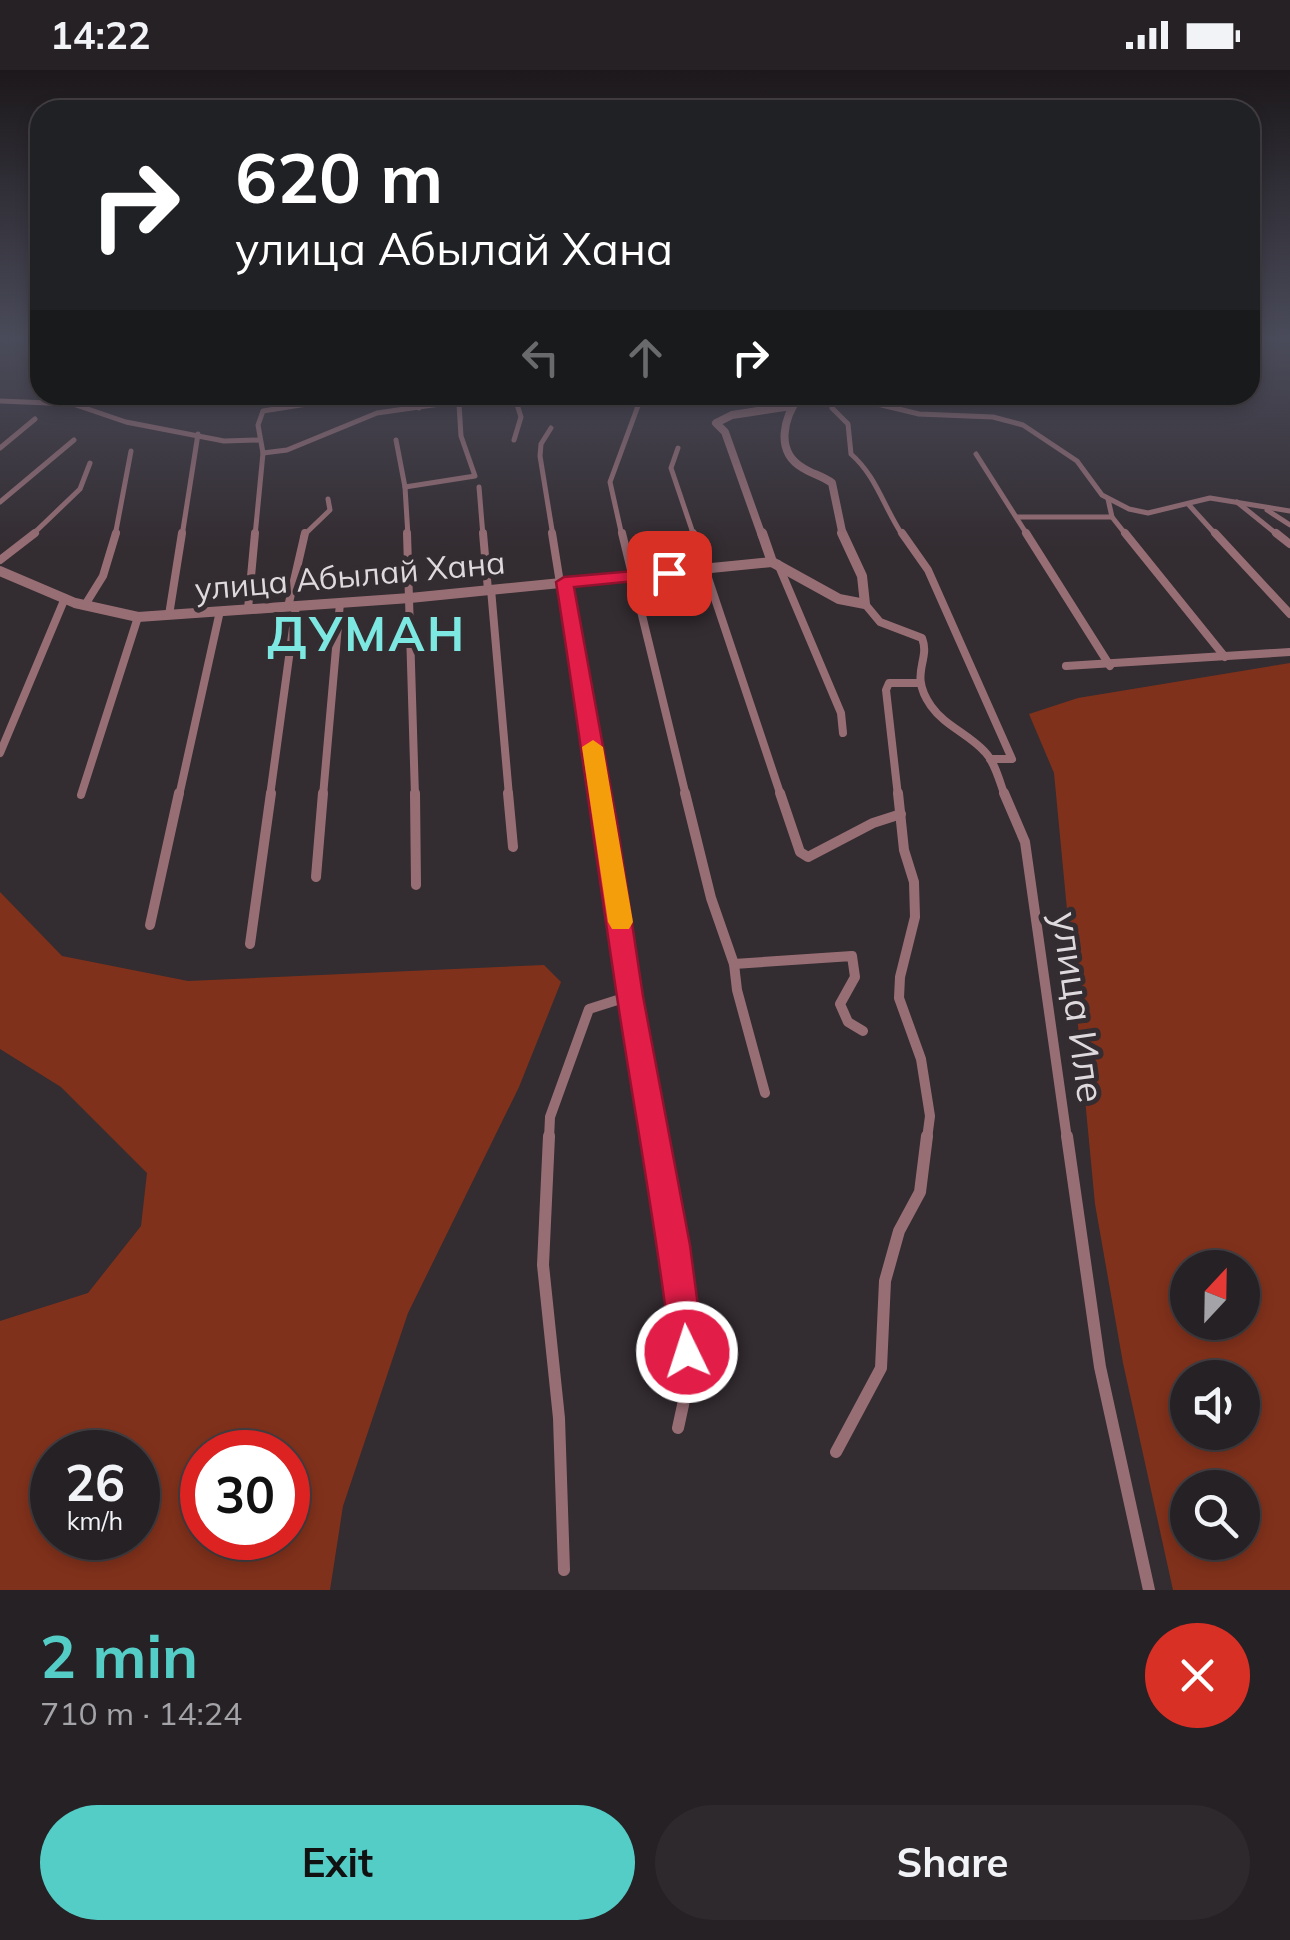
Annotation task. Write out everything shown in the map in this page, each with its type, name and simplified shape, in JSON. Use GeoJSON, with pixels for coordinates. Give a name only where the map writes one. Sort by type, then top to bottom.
{"type":"FeatureCollection","features":[{"type":"Feature","properties":{"kind":"street"},"geometry":{"type":"LineString","coordinates":[[96,409],[126,422],[224,441],[259,440]]}},
{"type":"Feature","properties":{"kind":"street"},"geometry":{"type":"LineString","coordinates":[[248,610],[262,452],[258,426],[267,409]]}},
{"type":"Feature","properties":{"kind":"street"},"geometry":{"type":"LineString","coordinates":[[262,452],[287,450],[378,413],[411,409]]}},
{"type":"Feature","properties":{"kind":"street"},"geometry":{"type":"LineString","coordinates":[[405,487],[462,482],[474,476],[461,436],[459,409]]}},
{"type":"Feature","properties":{"kind":"street"},"geometry":{"type":"LineString","coordinates":[[514,440],[522,417],[519,409]]}},
{"type":"Feature","properties":{"kind":"street"},"geometry":{"type":"LineString","coordinates":[[637,409],[610,482],[711,898],[734,964],[737,990],[765,1094]]}},
{"type":"Feature","properties":{"kind":"street"},"geometry":{"type":"LineString","coordinates":[[772,409],[732,415],[716,423],[725,432],[775,563],[812,636],[840,712],[843,734]]}},
{"type":"Feature","properties":{"kind":"street"},"geometry":{"type":"LineString","coordinates":[[790,409],[783,430],[785,444],[801,467],[832,483],[842,537],[867,594],[865,604]]}},
{"type":"Feature","properties":{"kind":"street"},"geometry":{"type":"LineString","coordinates":[[832,409],[848,424],[851,454],[870,471],[883,506],[928,570],[1012,759],[990,758]]}},
{"type":"Feature","properties":{"kind":"street"},"geometry":{"type":"LineString","coordinates":[[897,409],[918,414],[993,417],[1023,425],[1077,461],[1118,506],[1148,513],[1210,498],[1290,511]]}},
{"type":"Feature","properties":{"kind":"street"},"geometry":{"type":"LineString","coordinates":[[0,448],[35,419]]}},
{"type":"Feature","properties":{"kind":"street"},"geometry":{"type":"LineString","coordinates":[[551,428],[541,444],[540,456],[609,840],[630,996],[686,1321],[688,1382],[678,1428]]}},
{"type":"Feature","properties":{"kind":"street"},"geometry":{"type":"LineString","coordinates":[[169,615],[198,434]]}},
{"type":"Feature","properties":{"kind":"street"},"geometry":{"type":"LineString","coordinates":[[0,502],[74,440]]}},
{"type":"Feature","properties":{"kind":"street"},"geometry":{"type":"LineString","coordinates":[[396,440],[405,487],[410,598],[416,885]]}},
{"type":"Feature","properties":{"kind":"street"},"geometry":{"type":"LineString","coordinates":[[678,448],[671,468],[800,852],[808,857],[817,854],[873,823],[901,814]]}},
{"type":"Feature","properties":{"kind":"street"},"geometry":{"type":"LineString","coordinates":[[84,606],[92,600],[108,559],[131,451]]}},
{"type":"Feature","properties":{"kind":"street"},"geometry":{"type":"LineString","coordinates":[[976,454],[1110,666]]}},
{"type":"Feature","properties":{"kind":"street"},"geometry":{"type":"LineString","coordinates":[[0,560],[79,492],[90,464]]}},
{"type":"Feature","properties":{"kind":"street"},"geometry":{"type":"LineString","coordinates":[[479,487],[513,847]]}},
{"type":"Feature","properties":{"kind":"street"},"geometry":{"type":"LineString","coordinates":[[250,944],[303,535],[330,510],[328,499]]}},
{"type":"Feature","properties":{"kind":"street"},"geometry":{"type":"LineString","coordinates":[[1108,499],[1112,517],[1225,657]]}},
{"type":"Feature","properties":{"kind":"street"},"geometry":{"type":"LineString","coordinates":[[1234,500],[1290,544]]}},
{"type":"Feature","properties":{"kind":"street"},"geometry":{"type":"LineString","coordinates":[[1189,505],[1290,614]]}},
{"type":"Feature","properties":{"kind":"street"},"geometry":{"type":"LineString","coordinates":[[1262,507],[1290,524]]}},
{"type":"Feature","properties":{"kind":"street"},"geometry":{"type":"LineString","coordinates":[[1017,516],[1112,517]]}},
{"type":"Feature","properties":{"kind":"street"},"geometry":{"type":"LineString","coordinates":[[775,563],[812,588],[852,604],[865,604]]}},
{"type":"Feature","properties":{"kind":"street","name":"улица Абылай Хана"},"geometry":{"type":"LineString","coordinates":[[0,571],[84,606],[138,617],[410,598],[775,563]]}},
{"type":"Feature","properties":{"kind":"street"},"geometry":{"type":"LineString","coordinates":[[0,753],[65,598]]}},
{"type":"Feature","properties":{"kind":"street"},"geometry":{"type":"LineString","coordinates":[[316,877],[340,603]]}},
{"type":"Feature","properties":{"kind":"street"},"geometry":{"type":"LineString","coordinates":[[836,1452],[882,1368],[885,1281],[899,1232],[920,1192],[930,1116],[922,1059],[899,998],[900,977],[915,917],[914,882],[904,850],[886,690],[888,684],[919,683],[918,667],[925,646],[922,638],[880,622],[865,604]]}},
{"type":"Feature","properties":{"kind":"street"},"geometry":{"type":"LineString","coordinates":[[150,925],[220,611]]}},
{"type":"Feature","properties":{"kind":"street"},"geometry":{"type":"LineString","coordinates":[[81,795],[138,617]]}},
{"type":"Feature","properties":{"kind":"street"},"geometry":{"type":"LineString","coordinates":[[1066,666],[1290,652]]}},
{"type":"Feature","properties":{"kind":"street","name":"улица Иле"},"geometry":{"type":"LineString","coordinates":[[919,683],[930,706],[990,758],[1026,842],[1100,1367],[1149,1590]]}},
{"type":"Feature","properties":{"kind":"street"},"geometry":{"type":"LineString","coordinates":[[734,964],[852,956],[855,977],[840,1004],[848,1022],[863,1031]]}},
{"type":"Feature","properties":{"kind":"street"},"geometry":{"type":"LineString","coordinates":[[564,1570],[559,1418],[543,1266],[550,1118],[589,1009],[630,996]]}},
{"type":"Feature","properties":{"kind":"shaded area"},"geometry":{"type":"Polygon","coordinates":[[[1290,663],[1290,1590],[1173,1590],[1123,1363],[1095,1204],[1054,773],[1029,714],[1078,698],[1290,663]]]}},
{"type":"Feature","properties":{"kind":"shaded area"},"geometry":{"type":"Polygon","coordinates":[[[0,892],[62,956],[188,981],[544,965],[561,982],[519,1087],[408,1313],[343,1506],[330,1590],[0,1590],[0,1321],[88,1293],[141,1226],[147,1173],[61,1087],[0,1049],[0,892]]]}},
{"type":"Feature","properties":{"kind":"slow traffic"},"geometry":{"type":"LineString","coordinates":[[593,747],[620,922]]}},
{"type":"Feature","properties":{"kind":"district","name":"ДУМАН"},"geometry":{"type":"Point","coordinates":[367,633]}},
{"type":"Feature","properties":{"kind":"route"},"geometry":{"type":"LineString","coordinates":[[669,573],[564,582],[674,1245],[687,1352]]}}]}
